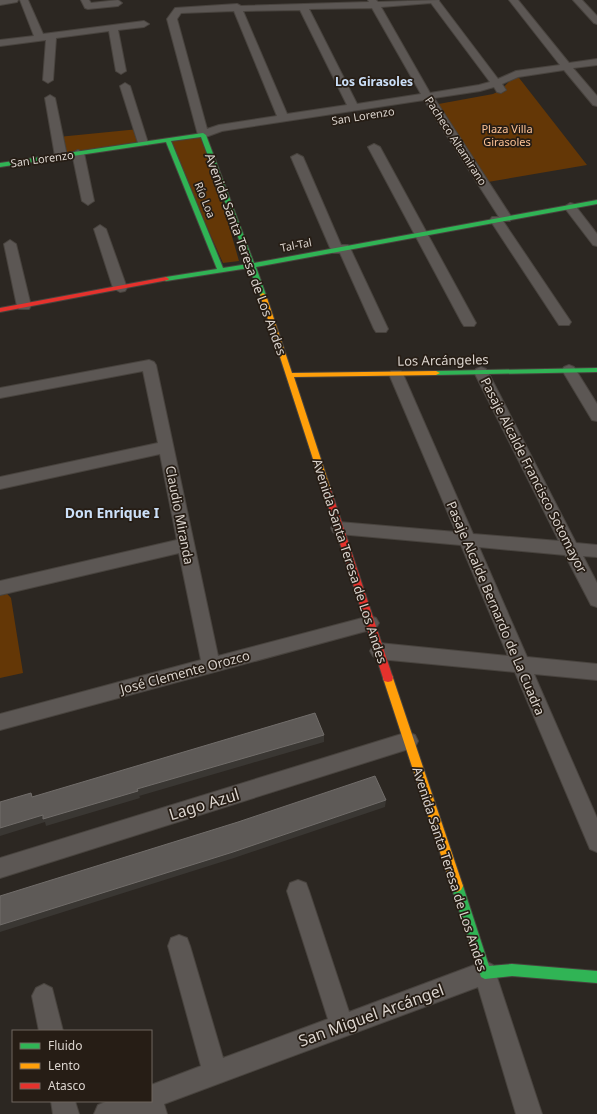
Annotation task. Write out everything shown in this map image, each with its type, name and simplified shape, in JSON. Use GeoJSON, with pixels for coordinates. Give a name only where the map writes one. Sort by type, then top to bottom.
{"type":"FeatureCollection","features":[{"type":"Feature","properties":{"kind":"street"},"geometry":{"type":"LineString","coordinates":[[0,2],[14,0]]}},
{"type":"Feature","properties":{"kind":"street"},"geometry":{"type":"LineString","coordinates":[[24,0],[40,38]]}},
{"type":"Feature","properties":{"kind":"street"},"geometry":{"type":"LineString","coordinates":[[84,0],[88,6],[118,2],[125,26]]}},
{"type":"Feature","properties":{"kind":"street"},"geometry":{"type":"LineString","coordinates":[[283,118],[237,7],[303,7],[434,0],[498,87]]}},
{"type":"Feature","properties":{"kind":"street"},"geometry":{"type":"LineString","coordinates":[[513,0],[597,103]]}},
{"type":"Feature","properties":{"kind":"street"},"geometry":{"type":"LineString","coordinates":[[577,0],[597,21]]}},
{"type":"Feature","properties":{"kind":"street","name":"Pacheco Altamirano"},"geometry":{"type":"LineString","coordinates":[[374,3],[430,101],[564,322]]}},
{"type":"Feature","properties":{"kind":"street","name":"Avenida Santa Teresa de Los Andes"},"geometry":{"type":"LineString","coordinates":[[237,7],[178,10],[172,19],[203,134],[253,265],[485,973],[529,1114]]}},
{"type":"Feature","properties":{"kind":"street"},"geometry":{"type":"LineString","coordinates":[[303,7],[354,108]]}},
{"type":"Feature","properties":{"kind":"street"},"geometry":{"type":"LineString","coordinates":[[0,43],[144,24]]}},
{"type":"Feature","properties":{"kind":"street"},"geometry":{"type":"LineString","coordinates":[[113,28],[121,71]]}},
{"type":"Feature","properties":{"kind":"street"},"geometry":{"type":"LineString","coordinates":[[48,80],[51,36]]}},
{"type":"Feature","properties":{"kind":"street","name":"San Lorenzo"},"geometry":{"type":"LineString","coordinates":[[0,165],[168,140],[203,134],[219,128],[354,108],[484,97],[516,74],[597,62]]}},
{"type":"Feature","properties":{"kind":"street"},"geometry":{"type":"LineString","coordinates":[[126,86],[143,143]]}},
{"type":"Feature","properties":{"kind":"street"},"geometry":{"type":"LineString","coordinates":[[50,98],[61,156]]}},
{"type":"Feature","properties":{"kind":"street","name":"San Lorenzo"},"geometry":{"type":"LineString","coordinates":[[203,134],[224,138],[430,101]]}},
{"type":"Feature","properties":{"kind":"street","name":"Río Loa"},"geometry":{"type":"LineString","coordinates":[[168,140],[220,269]]}},
{"type":"Feature","properties":{"kind":"street"},"geometry":{"type":"LineString","coordinates":[[374,147],[469,323]]}},
{"type":"Feature","properties":{"kind":"street"},"geometry":{"type":"LineString","coordinates":[[78,153],[88,201]]}},
{"type":"Feature","properties":{"kind":"street"},"geometry":{"type":"LineString","coordinates":[[297,157],[340,249],[381,329]]}},
{"type":"Feature","properties":{"kind":"street","name":"Tal-Tal"},"geometry":{"type":"LineString","coordinates":[[0,310],[597,202]]}},
{"type":"Feature","properties":{"kind":"street"},"geometry":{"type":"LineString","coordinates":[[570,207],[597,242]]}},
{"type":"Feature","properties":{"kind":"street"},"geometry":{"type":"LineString","coordinates":[[100,229],[120,288]]}},
{"type":"Feature","properties":{"kind":"street"},"geometry":{"type":"LineString","coordinates":[[10,244],[24,306]]}},
{"type":"Feature","properties":{"kind":"street","name":"Claudio Miranda"},"geometry":{"type":"LineString","coordinates":[[0,393],[149,365],[211,665]]}},
{"type":"Feature","properties":{"kind":"street"},"geometry":{"type":"LineString","coordinates":[[570,370],[597,416]]}},
{"type":"Feature","properties":{"kind":"street","name":"Los Arcángeles"},"geometry":{"type":"LineString","coordinates":[[289,376],[597,370]]}},
{"type":"Feature","properties":{"kind":"street","name":"Pasaje Alcalde Francisco Sotomayor"},"geometry":{"type":"LineString","coordinates":[[481,372],[597,600]]}},
{"type":"Feature","properties":{"kind":"street","name":"Pasaje Alcalde Bernardo de La Cuadra"},"geometry":{"type":"LineString","coordinates":[[396,374],[597,842]]}},
{"type":"Feature","properties":{"kind":"street"},"geometry":{"type":"LineString","coordinates":[[0,483],[166,447]]}},
{"type":"Feature","properties":{"kind":"street"},"geometry":{"type":"LineString","coordinates":[[339,528],[597,551]]}},
{"type":"Feature","properties":{"kind":"street"},"geometry":{"type":"LineString","coordinates":[[0,588],[185,545]]}},
{"type":"Feature","properties":{"kind":"street","name":"José Clemente Orozco"},"geometry":{"type":"LineString","coordinates":[[0,722],[370,623]]}},
{"type":"Feature","properties":{"kind":"street"},"geometry":{"type":"LineString","coordinates":[[379,651],[597,672]]}},
{"type":"Feature","properties":{"kind":"street","name":"Lago Azul"},"geometry":{"type":"LineString","coordinates":[[0,868],[408,741]]}},
{"type":"Feature","properties":{"kind":"street"},"geometry":{"type":"LineString","coordinates":[[298,891],[342,1026]]}},
{"type":"Feature","properties":{"kind":"street"},"geometry":{"type":"LineString","coordinates":[[179,946],[215,1073]]}},
{"type":"Feature","properties":{"kind":"street","name":"San Miguel Arcángel"},"geometry":{"type":"LineString","coordinates":[[152,1099],[215,1073],[485,973],[512,970],[597,977]]}},
{"type":"Feature","properties":{"kind":"street"},"geometry":{"type":"LineString","coordinates":[[44,996],[51,1030]]}},
{"type":"Feature","properties":{"kind":"street"},"geometry":{"type":"LineString","coordinates":[[64,1102],[66,1114]]}},
{"type":"Feature","properties":{"kind":"street"},"geometry":{"type":"LineString","coordinates":[[107,1114],[139,1102]]}},
{"type":"Feature","properties":{"kind":"street"},"geometry":{"type":"LineString","coordinates":[[152,1102],[154,1114]]}},
{"type":"Feature","properties":{"kind":"green space","name":"Plaza Villa Girasoles"},"geometry":{"type":"Polygon","coordinates":[[[516,74],[587,165],[482,183],[433,105],[493,94],[501,90],[516,74]]]}},
{"type":"Feature","properties":{"kind":"green space"},"geometry":{"type":"Polygon","coordinates":[[[139,129],[143,143],[61,156],[58,137],[139,129]]]}},
{"type":"Feature","properties":{"kind":"green space"},"geometry":{"type":"Polygon","coordinates":[[[203,135],[239,261],[223,263],[168,140],[203,135]]]}},
{"type":"Feature","properties":{"kind":"green space"},"geometry":{"type":"Polygon","coordinates":[[[0,586],[11,598],[23,673],[0,678],[0,586]]]}},
{"type":"Feature","properties":{"kind":"building"},"geometry":{"type":"Polygon","coordinates":[[[315,713],[324,735],[137,789],[138,791],[43,819],[43,815],[0,828],[0,802],[31,793],[32,797],[315,713]]]}},
{"type":"Feature","properties":{"kind":"building"},"geometry":{"type":"Polygon","coordinates":[[[375,776],[386,800],[233,852],[0,925],[0,896],[238,822],[375,776]]]}},
{"type":"Feature","properties":{"kind":"traffic: fast"},"geometry":{"type":"LineString","coordinates":[[0,165],[203,135],[263,295]]}},
{"type":"Feature","properties":{"kind":"traffic: fast"},"geometry":{"type":"LineString","coordinates":[[168,140],[220,269]]}},
{"type":"Feature","properties":{"kind":"traffic: fast"},"geometry":{"type":"LineString","coordinates":[[166,279],[253,265],[597,202]]}},
{"type":"Feature","properties":{"kind":"traffic: fast"},"geometry":{"type":"LineString","coordinates":[[436,373],[597,370]]}},
{"type":"Feature","properties":{"kind":"traffic: fast"},"geometry":{"type":"LineString","coordinates":[[457,886],[485,973],[512,970],[597,977]]}},
{"type":"Feature","properties":{"kind":"traffic: slow"},"geometry":{"type":"LineString","coordinates":[[263,295],[327,490]]}},
{"type":"Feature","properties":{"kind":"traffic: slow"},"geometry":{"type":"LineString","coordinates":[[289,375],[436,373]]}},
{"type":"Feature","properties":{"kind":"traffic: slow"},"geometry":{"type":"LineString","coordinates":[[388,678],[457,886]]}},
{"type":"Feature","properties":{"kind":"traffic: jam"},"geometry":{"type":"LineString","coordinates":[[0,310],[166,279]]}},
{"type":"Feature","properties":{"kind":"traffic: jam"},"geometry":{"type":"LineString","coordinates":[[327,490],[388,678]]}},
{"type":"Feature","properties":{"kind":"district","name":"Los Girasoles"},"geometry":{"type":"Point","coordinates":[374,82]}},
{"type":"Feature","properties":{"kind":"district","name":"Don Enrique I"},"geometry":{"type":"Point","coordinates":[112,513]}}]}
